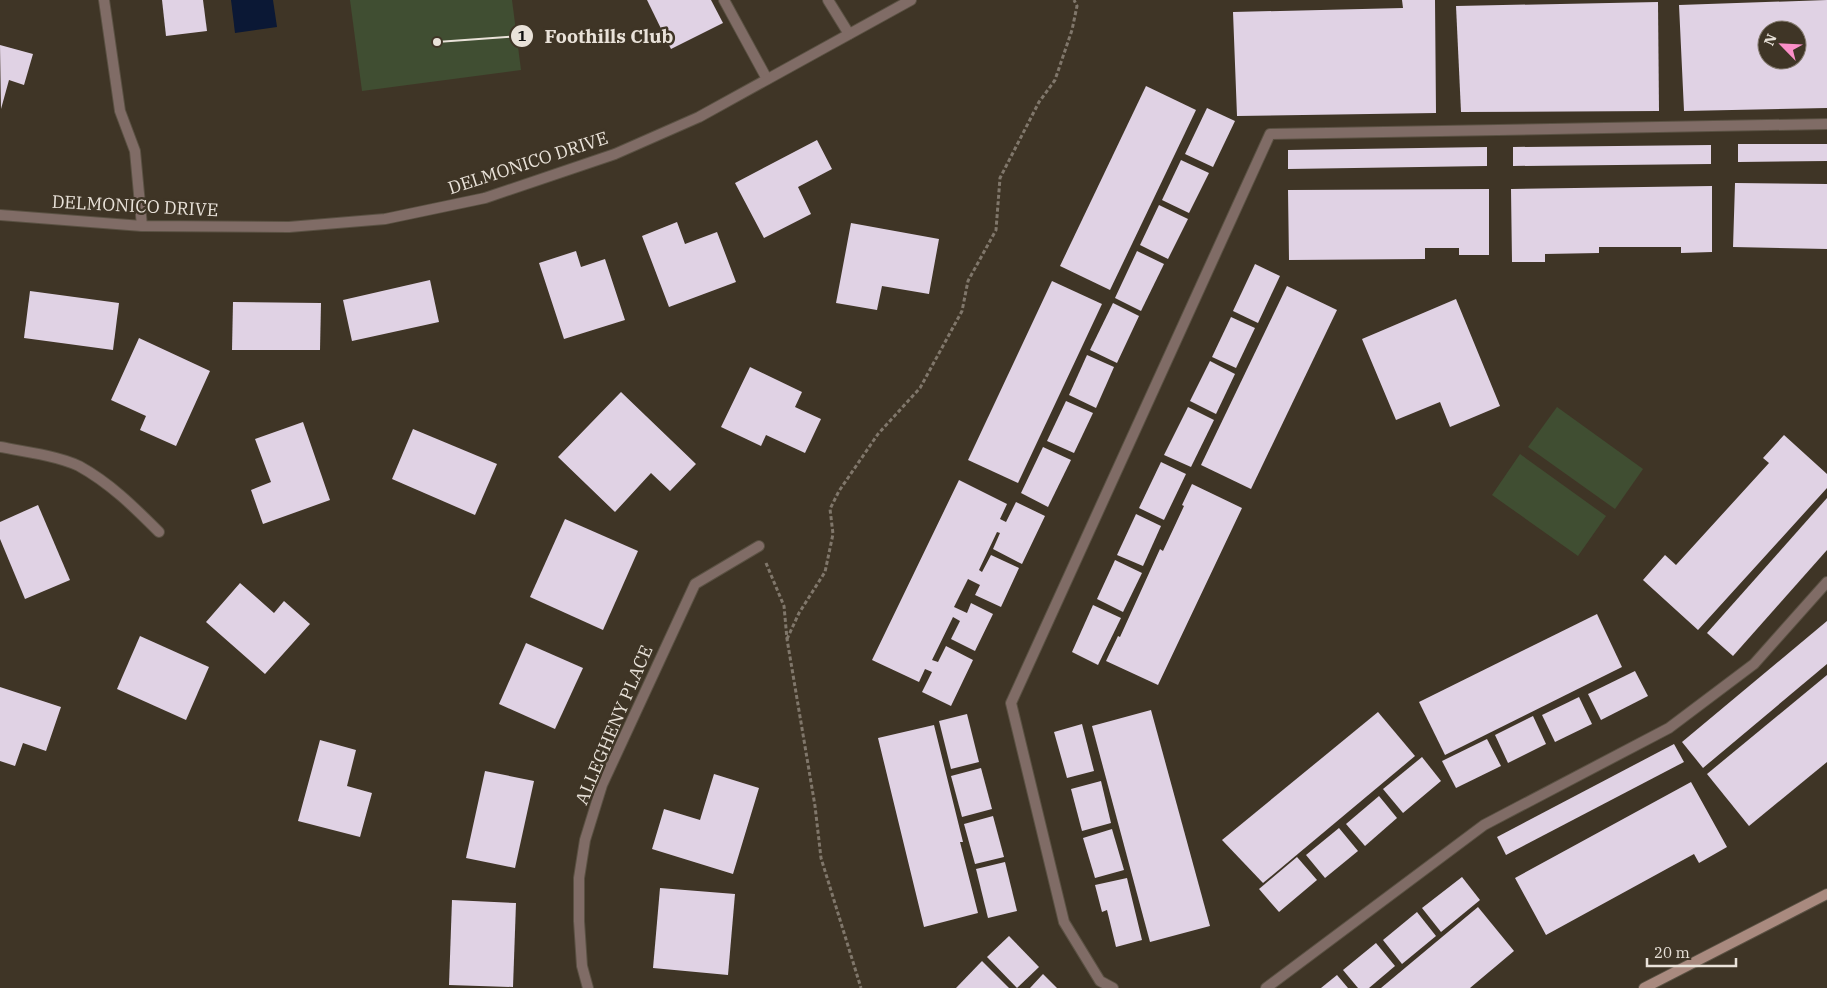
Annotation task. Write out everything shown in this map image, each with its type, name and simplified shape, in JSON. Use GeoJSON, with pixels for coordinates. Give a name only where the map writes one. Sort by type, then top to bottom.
{"type":"FeatureCollection","features":[{"type":"Feature","properties":{"kind":"main road"},"geometry":{"type":"LineString","coordinates":[[1646,988],[1827,894]]}},
{"type":"Feature","properties":{"kind":"street"},"geometry":{"type":"LineString","coordinates":[[104,0],[120,111],[135,151],[142,226]]}},
{"type":"Feature","properties":{"kind":"street"},"geometry":{"type":"LineString","coordinates":[[724,0],[768,79]]}},
{"type":"Feature","properties":{"kind":"street"},"geometry":{"type":"LineString","coordinates":[[828,0],[849,34]]}},
{"type":"Feature","properties":{"kind":"street","name":"DELMONICO DRIVE"},"geometry":{"type":"LineString","coordinates":[[0,214],[142,226],[289,227],[385,219],[485,198],[615,154],[699,117],[911,0]]}},
{"type":"Feature","properties":{"kind":"street"},"geometry":{"type":"LineString","coordinates":[[1112,988],[1100,981],[1064,922],[1011,703],[1270,134],[1827,124]]}},
{"type":"Feature","properties":{"kind":"street"},"geometry":{"type":"LineString","coordinates":[[0,447],[40,455],[77,466],[120,493],[159,532]]}},
{"type":"Feature","properties":{"kind":"street","name":"ALLEGHENY PLACE"},"geometry":{"type":"LineString","coordinates":[[588,988],[582,966],[578,921],[580,878],[585,840],[602,786],[695,584],[760,546]]}},
{"type":"Feature","properties":{"kind":"street"},"geometry":{"type":"LineString","coordinates":[[1266,988],[1484,825],[1670,728],[1754,664],[1827,582]]}},
{"type":"Feature","properties":{"kind":"path"},"geometry":{"type":"LineString","coordinates":[[787,639],[799,613],[825,572],[833,534],[830,509],[878,434],[920,388],[962,312],[968,281],[996,230],[1000,178],[1039,102],[1054,80],[1072,30],[1077,6],[1074,0]]}},
{"type":"Feature","properties":{"kind":"path"},"geometry":{"type":"LineString","coordinates":[[760,546],[784,606],[787,639],[815,806],[821,858],[861,988]]}},
{"type":"Feature","properties":{"kind":"green space"},"geometry":{"type":"Polygon","coordinates":[[[350,0],[512,0],[521,70],[362,91],[350,0]]]}},
{"type":"Feature","properties":{"kind":"green space"},"geometry":{"type":"Polygon","coordinates":[[[1557,407],[1643,469],[1615,509],[1528,447],[1557,407]]]}},
{"type":"Feature","properties":{"kind":"green space"},"geometry":{"type":"Polygon","coordinates":[[[1520,454],[1606,516],[1578,556],[1492,495],[1520,454]]]}},
{"type":"Feature","properties":{"kind":"water"},"geometry":{"type":"Polygon","coordinates":[[[231,0],[273,0],[277,27],[235,33],[231,0]]]}},
{"type":"Feature","properties":{"kind":"building"},"geometry":{"type":"Polygon","coordinates":[[[162,0],[203,0],[207,31],[166,36],[162,0]]]}},
{"type":"Feature","properties":{"kind":"building"},"geometry":{"type":"Polygon","coordinates":[[[647,0],[711,0],[723,23],[671,49],[647,0]]]}},
{"type":"Feature","properties":{"kind":"building"},"geometry":{"type":"Polygon","coordinates":[[[1402,0],[1435,0],[1436,113],[1237,116],[1233,12],[1403,8],[1402,0]]]}},
{"type":"Feature","properties":{"kind":"building"},"geometry":{"type":"Polygon","coordinates":[[[1827,0],[1827,108],[1684,111],[1679,5],[1827,0]]]}},
{"type":"Feature","properties":{"kind":"building"},"geometry":{"type":"Polygon","coordinates":[[[1658,2],[1659,111],[1461,112],[1456,6],[1658,2]]]}},
{"type":"Feature","properties":{"kind":"building"},"geometry":{"type":"Polygon","coordinates":[[[0,45],[33,54],[24,85],[9,80],[1,109],[0,45]]]}},
{"type":"Feature","properties":{"kind":"building"},"geometry":{"type":"Polygon","coordinates":[[[1146,86],[1196,110],[1110,290],[1060,266],[1146,86]]]}},
{"type":"Feature","properties":{"kind":"building"},"geometry":{"type":"Polygon","coordinates":[[[1207,108],[1235,121],[1213,167],[1185,154],[1207,108]]]}},
{"type":"Feature","properties":{"kind":"building"},"geometry":{"type":"Polygon","coordinates":[[[817,140],[832,169],[798,187],[811,214],[764,238],[735,183],[817,140]]]}},
{"type":"Feature","properties":{"kind":"building"},"geometry":{"type":"Polygon","coordinates":[[[1738,144],[1827,144],[1827,161],[1738,162],[1738,144]]]}},
{"type":"Feature","properties":{"kind":"building"},"geometry":{"type":"Polygon","coordinates":[[[1711,145],[1711,164],[1513,166],[1513,147],[1711,145]]]}},
{"type":"Feature","properties":{"kind":"building"},"geometry":{"type":"Polygon","coordinates":[[[1487,147],[1487,166],[1288,169],[1288,150],[1487,147]]]}},
{"type":"Feature","properties":{"kind":"building"},"geometry":{"type":"Polygon","coordinates":[[[1181,160],[1209,173],[1189,213],[1162,200],[1181,160]]]}},
{"type":"Feature","properties":{"kind":"building"},"geometry":{"type":"Polygon","coordinates":[[[1735,183],[1827,184],[1827,249],[1733,247],[1735,183]]]}},
{"type":"Feature","properties":{"kind":"building"},"geometry":{"type":"Polygon","coordinates":[[[1712,186],[1712,252],[1681,253],[1681,247],[1599,247],[1599,253],[1545,254],[1545,262],[1512,262],[1511,189],[1712,186]]]}},
{"type":"Feature","properties":{"kind":"building"},"geometry":{"type":"Polygon","coordinates":[[[1489,189],[1489,255],[1459,255],[1459,248],[1425,248],[1425,259],[1289,260],[1288,190],[1489,189]]]}},
{"type":"Feature","properties":{"kind":"building"},"geometry":{"type":"Polygon","coordinates":[[[1159,205],[1188,219],[1168,259],[1140,245],[1159,205]]]}},
{"type":"Feature","properties":{"kind":"building"},"geometry":{"type":"Polygon","coordinates":[[[677,222],[685,244],[717,232],[736,282],[669,307],[642,236],[677,222]]]}},
{"type":"Feature","properties":{"kind":"building"},"geometry":{"type":"Polygon","coordinates":[[[851,223],[939,239],[929,294],[882,286],[877,310],[836,303],[851,223]]]}},
{"type":"Feature","properties":{"kind":"building"},"geometry":{"type":"Polygon","coordinates":[[[576,251],[581,267],[605,259],[625,320],[564,339],[539,263],[576,251]]]}},
{"type":"Feature","properties":{"kind":"building"},"geometry":{"type":"Polygon","coordinates":[[[1137,251],[1164,264],[1141,311],[1115,298],[1137,251]]]}},
{"type":"Feature","properties":{"kind":"building"},"geometry":{"type":"Polygon","coordinates":[[[1255,264],[1280,276],[1258,323],[1233,311],[1255,264]]]}},
{"type":"Feature","properties":{"kind":"building"},"geometry":{"type":"Polygon","coordinates":[[[430,280],[439,322],[352,341],[343,300],[430,280]]]}},
{"type":"Feature","properties":{"kind":"building"},"geometry":{"type":"Polygon","coordinates":[[[1052,281],[1102,304],[1018,483],[968,460],[1052,281]]]}},
{"type":"Feature","properties":{"kind":"building"},"geometry":{"type":"Polygon","coordinates":[[[1287,286],[1337,310],[1251,489],[1201,465],[1287,286]]]}},
{"type":"Feature","properties":{"kind":"building"},"geometry":{"type":"Polygon","coordinates":[[[30,291],[119,303],[113,350],[24,338],[30,291]]]}},
{"type":"Feature","properties":{"kind":"building"},"geometry":{"type":"Polygon","coordinates":[[[1456,299],[1500,406],[1450,427],[1440,402],[1396,420],[1362,339],[1456,299]]]}},
{"type":"Feature","properties":{"kind":"building"},"geometry":{"type":"Polygon","coordinates":[[[233,302],[321,303],[320,350],[232,350],[233,302]]]}},
{"type":"Feature","properties":{"kind":"building"},"geometry":{"type":"Polygon","coordinates":[[[1113,303],[1139,316],[1117,363],[1090,350],[1113,303]]]}},
{"type":"Feature","properties":{"kind":"building"},"geometry":{"type":"Polygon","coordinates":[[[1231,317],[1255,328],[1236,368],[1212,357],[1231,317]]]}},
{"type":"Feature","properties":{"kind":"building"},"geometry":{"type":"Polygon","coordinates":[[[139,338],[210,371],[176,446],[140,430],[146,416],[111,400],[139,338]]]}},
{"type":"Feature","properties":{"kind":"building"},"geometry":{"type":"Polygon","coordinates":[[[1087,355],[1114,367],[1096,408],[1069,395],[1087,355]]]}},
{"type":"Feature","properties":{"kind":"building"},"geometry":{"type":"Polygon","coordinates":[[[1210,361],[1235,374],[1216,414],[1190,401],[1210,361]]]}},
{"type":"Feature","properties":{"kind":"building"},"geometry":{"type":"Polygon","coordinates":[[[750,367],[802,392],[795,407],[821,419],[805,453],[766,435],[761,446],[721,427],[750,367]]]}},
{"type":"Feature","properties":{"kind":"building"},"geometry":{"type":"Polygon","coordinates":[[[621,392],[696,464],[670,491],[651,473],[615,512],[558,457],[621,392]]]}},
{"type":"Feature","properties":{"kind":"building"},"geometry":{"type":"Polygon","coordinates":[[[1066,401],[1093,413],[1074,453],[1047,441],[1066,401]]]}},
{"type":"Feature","properties":{"kind":"building"},"geometry":{"type":"Polygon","coordinates":[[[1188,407],[1214,420],[1191,467],[1164,455],[1188,407]]]}},
{"type":"Feature","properties":{"kind":"building"},"geometry":{"type":"Polygon","coordinates":[[[303,422],[330,500],[263,524],[251,490],[271,482],[255,439],[303,422]]]}},
{"type":"Feature","properties":{"kind":"building"},"geometry":{"type":"Polygon","coordinates":[[[413,429],[497,464],[475,515],[392,479],[413,429]]]}},
{"type":"Feature","properties":{"kind":"building"},"geometry":{"type":"Polygon","coordinates":[[[1784,435],[1827,474],[1827,488],[1698,630],[1643,580],[1665,555],[1676,565],[1769,463],[1763,458],[1784,435]]]}},
{"type":"Feature","properties":{"kind":"building"},"geometry":{"type":"Polygon","coordinates":[[[1043,447],[1071,460],[1048,507],[1021,493],[1043,447]]]}},
{"type":"Feature","properties":{"kind":"building"},"geometry":{"type":"Polygon","coordinates":[[[1161,462],[1186,474],[1164,520],[1139,508],[1161,462]]]}},
{"type":"Feature","properties":{"kind":"building"},"geometry":{"type":"Polygon","coordinates":[[[959,480],[1007,504],[1000,519],[1006,522],[1016,502],[1045,516],[1022,564],[993,549],[1000,533],[997,532],[979,570],[982,572],[991,555],[1019,568],[1001,607],[975,595],[980,585],[968,579],[954,607],[967,613],[971,603],[993,614],[975,651],[951,639],[960,621],[953,617],[932,660],[938,662],[946,646],[973,660],[951,706],[922,692],[932,672],[925,669],[919,682],[872,660],[959,480]]]}},
{"type":"Feature","properties":{"kind":"building"},"geometry":{"type":"Polygon","coordinates":[[[1192,484],[1242,508],[1158,685],[1106,661],[1118,636],[1120,637],[1160,549],[1163,551],[1192,484]]]}},
{"type":"Feature","properties":{"kind":"building"},"geometry":{"type":"Polygon","coordinates":[[[1827,498],[1827,550],[1733,656],[1707,633],[1827,498]]]}},
{"type":"Feature","properties":{"kind":"building"},"geometry":{"type":"Polygon","coordinates":[[[38,505],[70,580],[25,599],[0,539],[0,522],[38,505]]]}},
{"type":"Feature","properties":{"kind":"building"},"geometry":{"type":"Polygon","coordinates":[[[1136,514],[1161,526],[1143,566],[1117,555],[1136,514]]]}},
{"type":"Feature","properties":{"kind":"building"},"geometry":{"type":"Polygon","coordinates":[[[565,519],[638,551],[603,630],[530,597],[565,519]]]}},
{"type":"Feature","properties":{"kind":"building"},"geometry":{"type":"Polygon","coordinates":[[[1115,560],[1142,573],[1123,612],[1097,599],[1115,560]]]}},
{"type":"Feature","properties":{"kind":"building"},"geometry":{"type":"Polygon","coordinates":[[[240,583],[274,613],[284,601],[310,624],[265,674],[206,622],[240,583]]]}},
{"type":"Feature","properties":{"kind":"building"},"geometry":{"type":"Polygon","coordinates":[[[1093,605],[1121,618],[1098,665],[1072,652],[1093,605]]]}},
{"type":"Feature","properties":{"kind":"building"},"geometry":{"type":"Polygon","coordinates":[[[1597,614],[1622,667],[1445,755],[1419,702],[1597,614]]]}},
{"type":"Feature","properties":{"kind":"building"},"geometry":{"type":"Polygon","coordinates":[[[1827,621],[1827,664],[1703,768],[1682,742],[1827,621]]]}},
{"type":"Feature","properties":{"kind":"building"},"geometry":{"type":"Polygon","coordinates":[[[140,636],[209,667],[186,720],[117,689],[140,636]]]}},
{"type":"Feature","properties":{"kind":"building"},"geometry":{"type":"Polygon","coordinates":[[[526,643],[583,668],[555,729],[499,704],[526,643]]]}},
{"type":"Feature","properties":{"kind":"building"},"geometry":{"type":"Polygon","coordinates":[[[1635,671],[1648,696],[1601,720],[1588,694],[1635,671]]]}},
{"type":"Feature","properties":{"kind":"building"},"geometry":{"type":"Polygon","coordinates":[[[1827,675],[1827,762],[1749,826],[1707,774],[1827,675]]]}},
{"type":"Feature","properties":{"kind":"building"},"geometry":{"type":"Polygon","coordinates":[[[0,687],[61,707],[46,751],[23,743],[15,766],[0,761],[0,687]]]}},
{"type":"Feature","properties":{"kind":"building"},"geometry":{"type":"Polygon","coordinates":[[[1579,697],[1592,724],[1555,742],[1542,715],[1579,697]]]}},
{"type":"Feature","properties":{"kind":"building"},"geometry":{"type":"Polygon","coordinates":[[[1151,710],[1210,926],[1150,942],[1092,726],[1151,710]]]}},
{"type":"Feature","properties":{"kind":"building"},"geometry":{"type":"Polygon","coordinates":[[[1378,712],[1415,756],[1263,883],[1222,840],[1378,712]]]}},
{"type":"Feature","properties":{"kind":"building"},"geometry":{"type":"Polygon","coordinates":[[[967,714],[979,762],[951,769],[939,721],[967,714]]]}},
{"type":"Feature","properties":{"kind":"building"},"geometry":{"type":"Polygon","coordinates":[[[1533,716],[1546,744],[1508,763],[1495,735],[1533,716]]]}},
{"type":"Feature","properties":{"kind":"building"},"geometry":{"type":"Polygon","coordinates":[[[1082,724],[1094,771],[1067,778],[1054,732],[1082,724]]]}},
{"type":"Feature","properties":{"kind":"building"},"geometry":{"type":"Polygon","coordinates":[[[934,725],[963,842],[960,842],[978,913],[924,927],[878,738],[934,725]]]}},
{"type":"Feature","properties":{"kind":"building"},"geometry":{"type":"Polygon","coordinates":[[[1487,739],[1501,766],[1456,788],[1442,761],[1487,739]]]}},
{"type":"Feature","properties":{"kind":"building"},"geometry":{"type":"Polygon","coordinates":[[[320,740],[356,750],[347,786],[372,793],[360,837],[298,821],[320,740]]]}},
{"type":"Feature","properties":{"kind":"building"},"geometry":{"type":"Polygon","coordinates":[[[1674,744],[1684,762],[1506,855],[1497,837],[1674,744]]]}},
{"type":"Feature","properties":{"kind":"building"},"geometry":{"type":"Polygon","coordinates":[[[1422,757],[1441,781],[1403,813],[1383,789],[1422,757]]]}},
{"type":"Feature","properties":{"kind":"building"},"geometry":{"type":"Polygon","coordinates":[[[981,768],[992,809],[962,817],[951,776],[981,768]]]}},
{"type":"Feature","properties":{"kind":"building"},"geometry":{"type":"Polygon","coordinates":[[[485,771],[534,781],[515,868],[466,858],[485,771]]]}},
{"type":"Feature","properties":{"kind":"building"},"geometry":{"type":"Polygon","coordinates":[[[714,774],[759,788],[733,874],[652,849],[664,809],[700,820],[714,774]]]}},
{"type":"Feature","properties":{"kind":"building"},"geometry":{"type":"Polygon","coordinates":[[[1101,781],[1111,823],[1082,831],[1071,789],[1101,781]]]}},
{"type":"Feature","properties":{"kind":"building"},"geometry":{"type":"Polygon","coordinates":[[[1691,782],[1727,847],[1699,863],[1694,854],[1546,935],[1515,878],[1691,782]]]}},
{"type":"Feature","properties":{"kind":"building"},"geometry":{"type":"Polygon","coordinates":[[[1379,796],[1397,818],[1365,846],[1346,824],[1379,796]]]}},
{"type":"Feature","properties":{"kind":"building"},"geometry":{"type":"Polygon","coordinates":[[[993,816],[1004,857],[975,864],[964,824],[993,816]]]}},
{"type":"Feature","properties":{"kind":"building"},"geometry":{"type":"Polygon","coordinates":[[[1339,828],[1358,851],[1325,878],[1306,855],[1339,828]]]}},
{"type":"Feature","properties":{"kind":"building"},"geometry":{"type":"Polygon","coordinates":[[[1112,829],[1124,870],[1095,878],[1083,838],[1112,829]]]}},
{"type":"Feature","properties":{"kind":"building"},"geometry":{"type":"Polygon","coordinates":[[[1297,857],[1317,880],[1279,912],[1259,889],[1297,857]]]}},
{"type":"Feature","properties":{"kind":"building"},"geometry":{"type":"Polygon","coordinates":[[[1005,862],[1017,911],[988,918],[976,869],[1005,862]]]}},
{"type":"Feature","properties":{"kind":"building"},"geometry":{"type":"Polygon","coordinates":[[[1462,877],[1480,900],[1441,932],[1422,908],[1462,877]]]}},
{"type":"Feature","properties":{"kind":"building"},"geometry":{"type":"Polygon","coordinates":[[[1127,878],[1142,940],[1116,947],[1107,910],[1102,912],[1095,885],[1127,878]]]}},
{"type":"Feature","properties":{"kind":"building"},"geometry":{"type":"Polygon","coordinates":[[[660,888],[735,894],[728,975],[653,968],[660,888]]]}},
{"type":"Feature","properties":{"kind":"building"},"geometry":{"type":"Polygon","coordinates":[[[452,900],[516,903],[513,987],[449,985],[452,900]]]}},
{"type":"Feature","properties":{"kind":"building"},"geometry":{"type":"Polygon","coordinates":[[[1478,907],[1514,951],[1470,988],[1381,988],[1478,907]]]}},
{"type":"Feature","properties":{"kind":"building"},"geometry":{"type":"Polygon","coordinates":[[[1417,912],[1436,936],[1402,964],[1383,940],[1417,912]]]}},
{"type":"Feature","properties":{"kind":"building"},"geometry":{"type":"Polygon","coordinates":[[[1009,936],[1039,967],[1017,988],[987,957],[1009,936]]]}},
{"type":"Feature","properties":{"kind":"building"},"geometry":{"type":"Polygon","coordinates":[[[1376,943],[1395,966],[1369,988],[1358,988],[1343,970],[1376,943]]]}},
{"type":"Feature","properties":{"kind":"building"},"geometry":{"type":"Polygon","coordinates":[[[982,961],[1009,988],[956,988],[982,961]]]}},
{"type":"Feature","properties":{"kind":"building"},"geometry":{"type":"Polygon","coordinates":[[[1043,974],[1057,988],[1030,988],[1043,974]]]}},
{"type":"Feature","properties":{"kind":"building"},"geometry":{"type":"Polygon","coordinates":[[[1337,975],[1348,988],[1321,988],[1337,975]]]}},
{"type":"Feature","properties":{"kind":"place","name":"Foothills Club"},"geometry":{"type":"Point","coordinates":[437,42]}}]}
